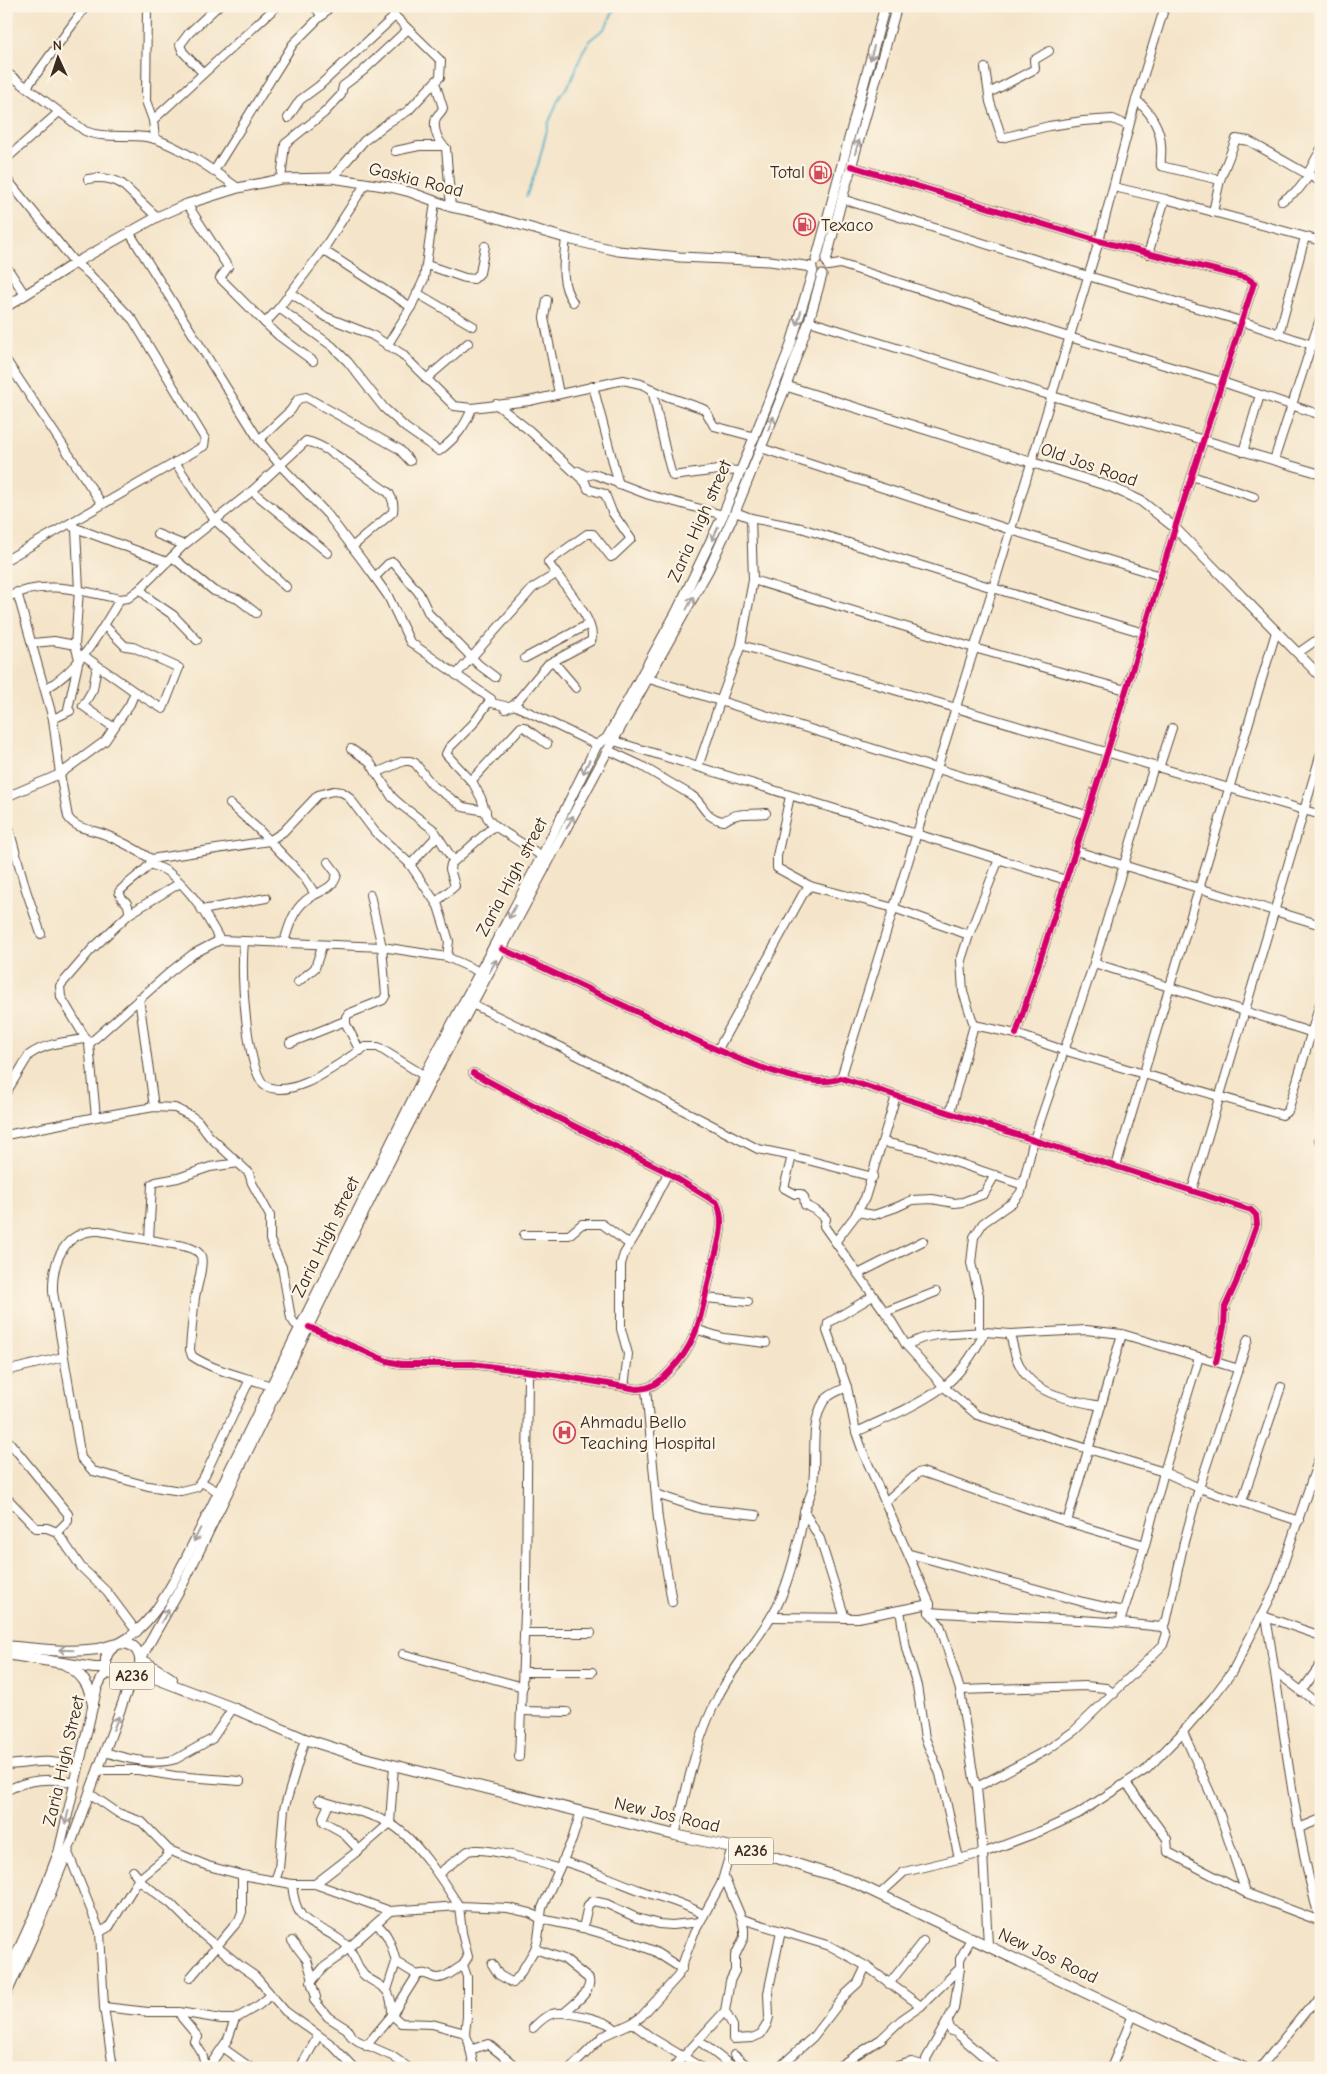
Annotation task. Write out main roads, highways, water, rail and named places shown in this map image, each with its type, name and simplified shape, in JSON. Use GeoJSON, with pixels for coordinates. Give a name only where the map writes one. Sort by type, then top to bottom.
{"type":"FeatureCollection","features":[{"type":"Feature","properties":{"kind":"highway","name":"A236"},"geometry":{"type":"LineString","coordinates":[[108,1670],[106,1658],[116,1645]]}},
{"type":"Feature","properties":{"kind":"highway","name":"A236"},"geometry":{"type":"LineString","coordinates":[[6,1646],[78,1651],[116,1645],[132,1646],[141,1659],[134,1674],[118,1678],[108,1670],[6,1654]]}},
{"type":"Feature","properties":{"kind":"highway","name":"New Jos Road"},"geometry":{"type":"LineString","coordinates":[[141,1659],[167,1676],[232,1708]]}},
{"type":"Feature","properties":{"kind":"highway"},"geometry":{"type":"LineString","coordinates":[[52,1660],[71,1668],[82,1677],[89,1689],[93,1705]]}},
{"type":"Feature","properties":{"kind":"highway","name":"New Jos Road"},"geometry":{"type":"LineString","coordinates":[[134,1674],[152,1677],[305,1739],[366,1758],[675,1835],[764,1854],[825,1871],[880,1894],[972,1937],[1244,2068]]}},
{"type":"Feature","properties":{"kind":"main road","name":"Zaria High street"},"geometry":{"type":"LineString","coordinates":[[428,1078],[472,1004],[614,741],[723,515],[789,350],[885,6]]}},
{"type":"Feature","properties":{"kind":"main road"},"geometry":{"type":"LineString","coordinates":[[827,264],[819,259],[813,266],[818,275],[827,272],[827,264],[842,199],[897,6]]}},
{"type":"Feature","properties":{"kind":"main road","name":"Gaskia Road"},"geometry":{"type":"LineString","coordinates":[[6,307],[75,263],[157,217],[187,204],[238,188],[281,179],[332,178],[410,192],[451,207],[618,250],[644,254],[762,260],[813,266]]}},
{"type":"Feature","properties":{"kind":"main road","name":"Zaria High street"},"geometry":{"type":"LineString","coordinates":[[223,1493],[305,1326],[372,1196],[480,972],[542,856],[597,745],[606,738],[645,678],[708,569],[735,512],[786,386],[809,321],[822,275]]}},
{"type":"Feature","properties":{"kind":"main road","name":"Old Jos Road"},"geometry":{"type":"LineString","coordinates":[[786,386],[1124,492],[1152,508],[1175,528],[1321,677]]}},
{"type":"Feature","properties":{"kind":"main road","name":"Zaria High street"},"geometry":{"type":"LineString","coordinates":[[223,1493],[271,1386],[305,1326]]}},
{"type":"Feature","properties":{"kind":"main road"},"geometry":{"type":"LineString","coordinates":[[116,1645],[137,1632],[164,1599],[223,1493]]}},
{"type":"Feature","properties":{"kind":"main road"},"geometry":{"type":"LineString","coordinates":[[141,1659],[185,1580],[223,1493]]}},
{"type":"Feature","properties":{"kind":"main road","name":"Zaria High Street"},"geometry":{"type":"LineString","coordinates":[[6,1977],[36,1911],[55,1860],[67,1821],[93,1705],[100,1682],[108,1670]]}},
{"type":"Feature","properties":{"kind":"main road","name":"Zaria High Street"},"geometry":{"type":"LineString","coordinates":[[68,1850],[134,1674]]}},
{"type":"Feature","properties":{"kind":"main road","name":"Zaria High street"},"geometry":{"type":"LineString","coordinates":[[6,1995],[38,1925],[68,1850]]}},
{"type":"Feature","properties":{"kind":"waterway"},"geometry":{"type":"LineString","coordinates":[[526,197],[538,165],[549,122],[559,98],[571,81],[583,51],[590,40],[605,28],[616,6]]}},
{"type":"Feature","properties":{"kind":"place","name":"Total"},"geometry":{"type":"Point","coordinates":[821,172]}},
{"type":"Feature","properties":{"kind":"place","name":"Texaco"},"geometry":{"type":"Point","coordinates":[805,225]}},
{"type":"Feature","properties":{"kind":"place","name":"Ahmadu Bello Teaching Hospital"},"geometry":{"type":"Point","coordinates":[564,1432]}}]}
